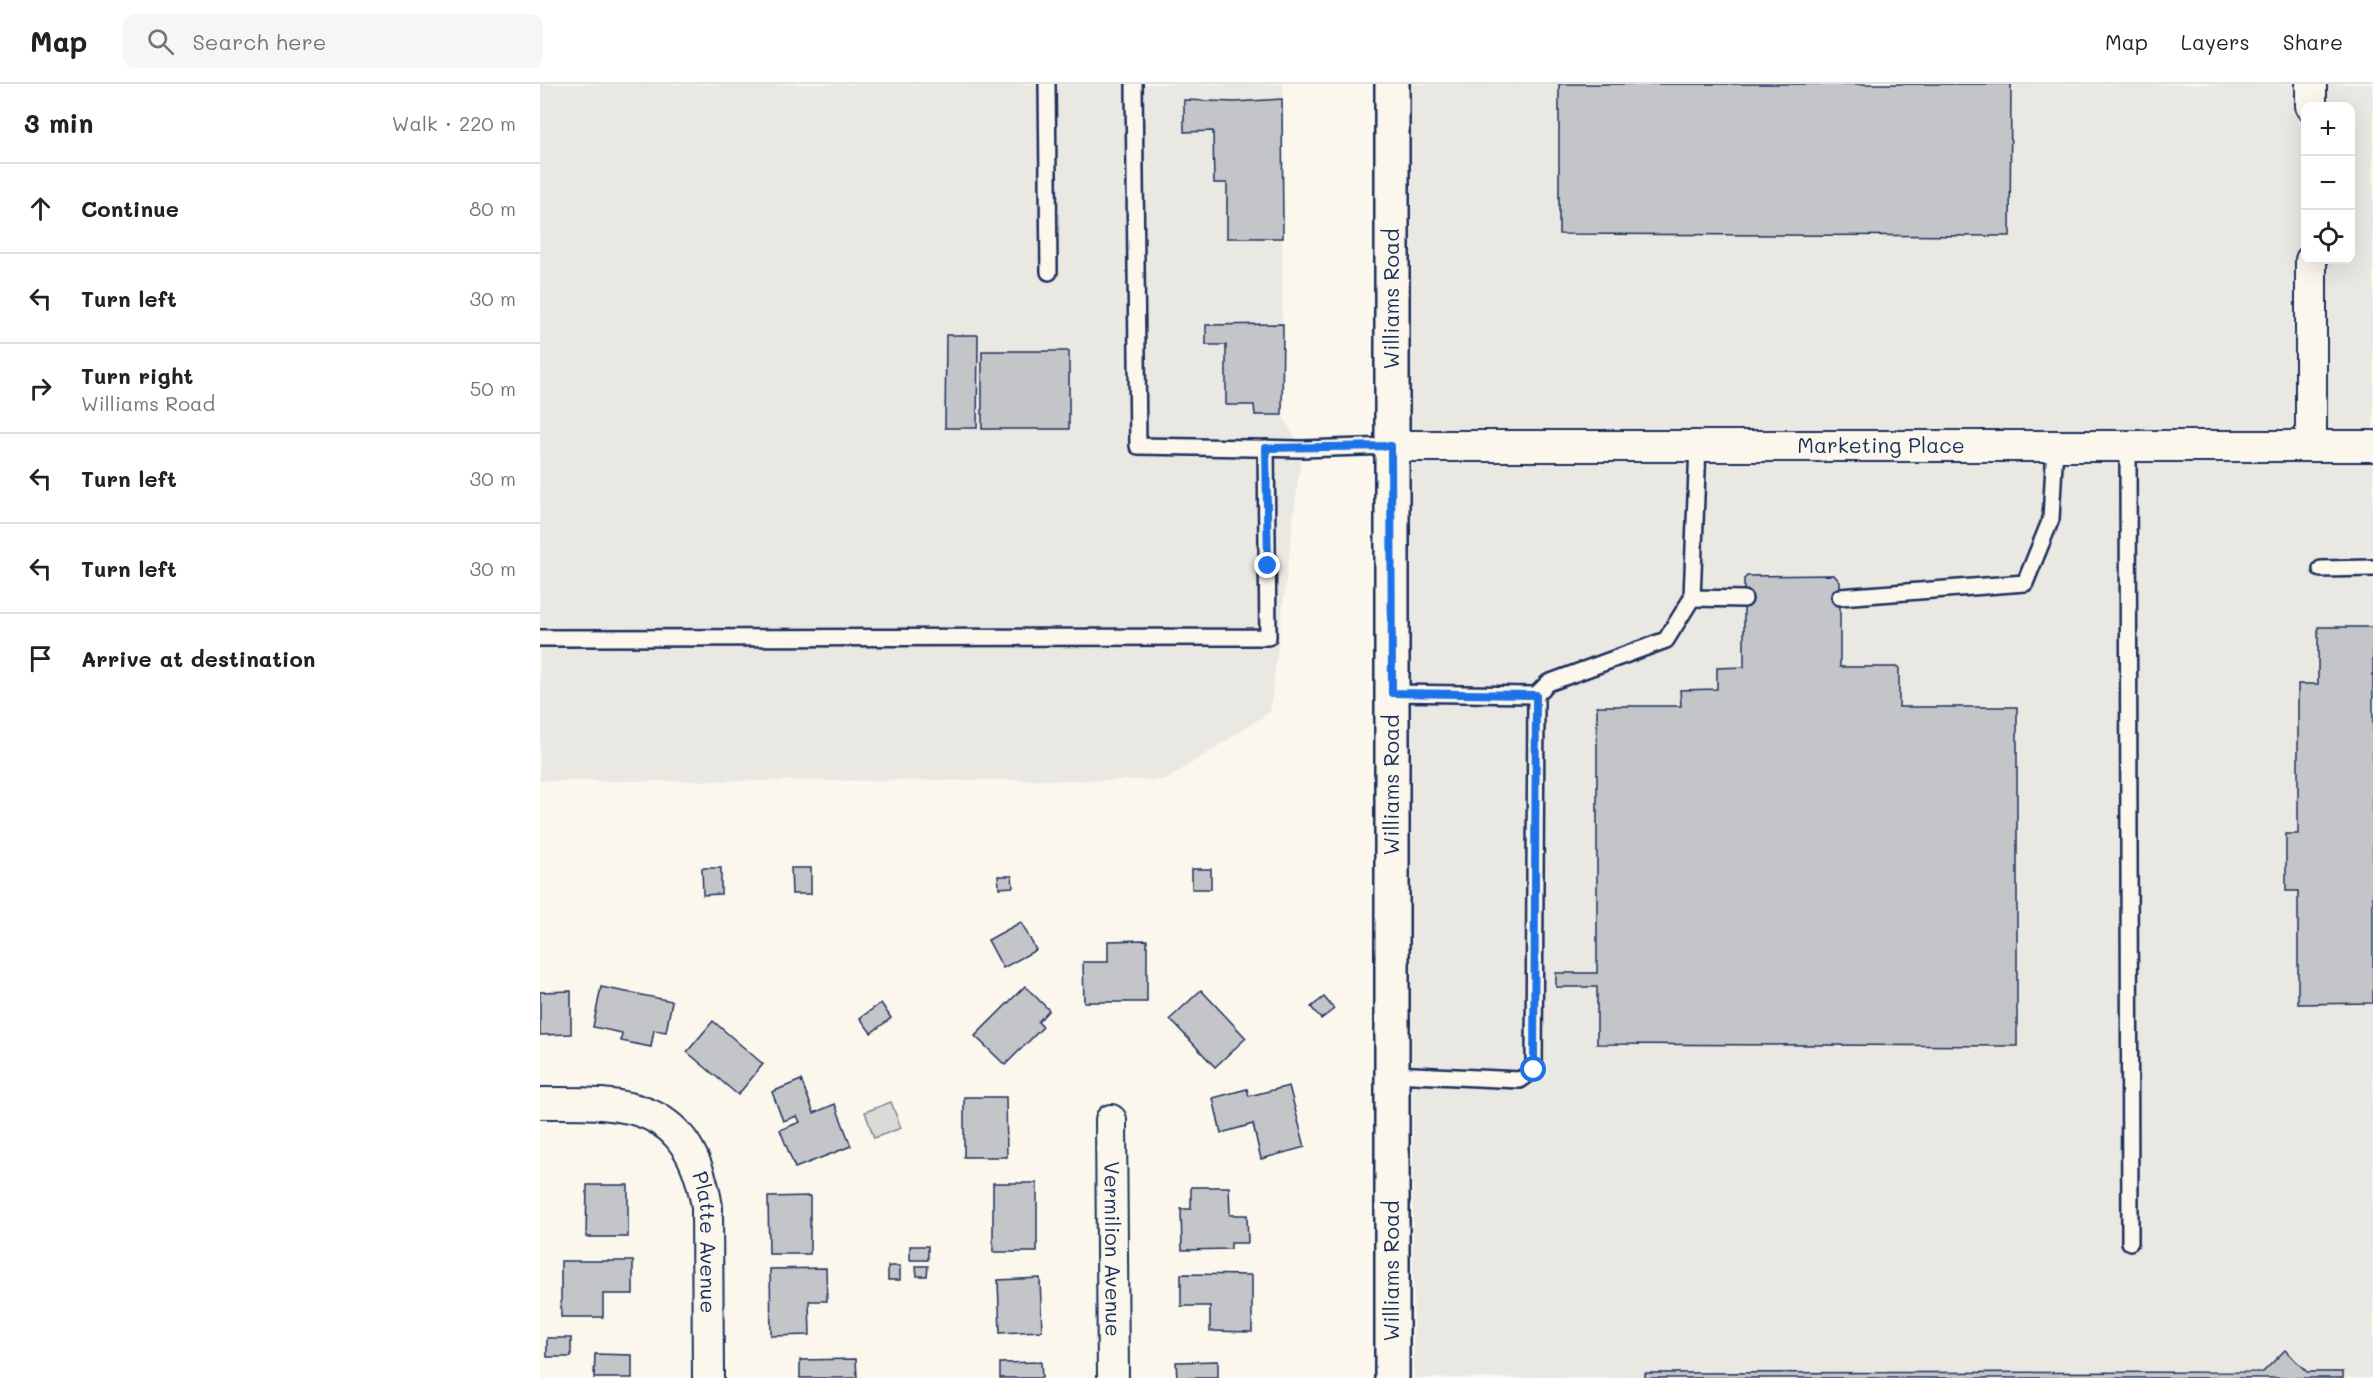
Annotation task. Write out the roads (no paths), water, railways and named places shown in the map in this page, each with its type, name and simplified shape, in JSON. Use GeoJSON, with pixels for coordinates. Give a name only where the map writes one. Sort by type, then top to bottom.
{"type":"FeatureCollection","features":[{"type":"Feature","properties":{"kind":"main road","name":"Williams Road"},"geometry":{"type":"LineString","coordinates":[[1392,84],[1392,1378]]}},
{"type":"Feature","properties":{"kind":"street"},"geometry":{"type":"LineString","coordinates":[[2311,102],[2312,84]]}},
{"type":"Feature","properties":{"kind":"street"},"geometry":{"type":"LineString","coordinates":[[2311,264],[2311,446]]}},
{"type":"Feature","properties":{"kind":"street","name":"Marketing Place"},"geometry":{"type":"LineString","coordinates":[[1391,446],[2373,446]]}},
{"type":"Feature","properties":{"kind":"street","name":"Platte Avenue"},"geometry":{"type":"LineString","coordinates":[[540,1103],[625,1105],[661,1120],[686,1145],[703,1180],[707,1207],[708,1378]]}},
{"type":"Feature","properties":{"kind":"street","name":"Vermilion Avenue"},"geometry":{"type":"LineString","coordinates":[[1111,1120],[1113,1378]]}},
{"type":"Feature","properties":{"kind":"lane"},"geometry":{"type":"LineString","coordinates":[[1047,84],[1049,272]]}},
{"type":"Feature","properties":{"kind":"lane"},"geometry":{"type":"LineString","coordinates":[[1134,84],[1138,446],[1266,448],[1391,446]]}},
{"type":"Feature","properties":{"kind":"lane"},"geometry":{"type":"LineString","coordinates":[[1392,693],[1536,695],[1548,684],[1666,640],[1692,598],[1698,446]]}},
{"type":"Feature","properties":{"kind":"lane"},"geometry":{"type":"LineString","coordinates":[[1840,597],[2025,583],[2051,519],[2055,446]]}},
{"type":"Feature","properties":{"kind":"lane"},"geometry":{"type":"LineString","coordinates":[[2128,446],[2130,1242]]}},
{"type":"Feature","properties":{"kind":"lane"},"geometry":{"type":"LineString","coordinates":[[540,638],[1268,637],[1266,448]]}},
{"type":"Feature","properties":{"kind":"lane"},"geometry":{"type":"LineString","coordinates":[[2321,569],[2373,568]]}},
{"type":"Feature","properties":{"kind":"lane"},"geometry":{"type":"LineString","coordinates":[[1692,598],[1744,599]]}},
{"type":"Feature","properties":{"kind":"lane"},"geometry":{"type":"LineString","coordinates":[[1392,1074],[1520,1080],[1534,1070],[1536,695]]}}]}
